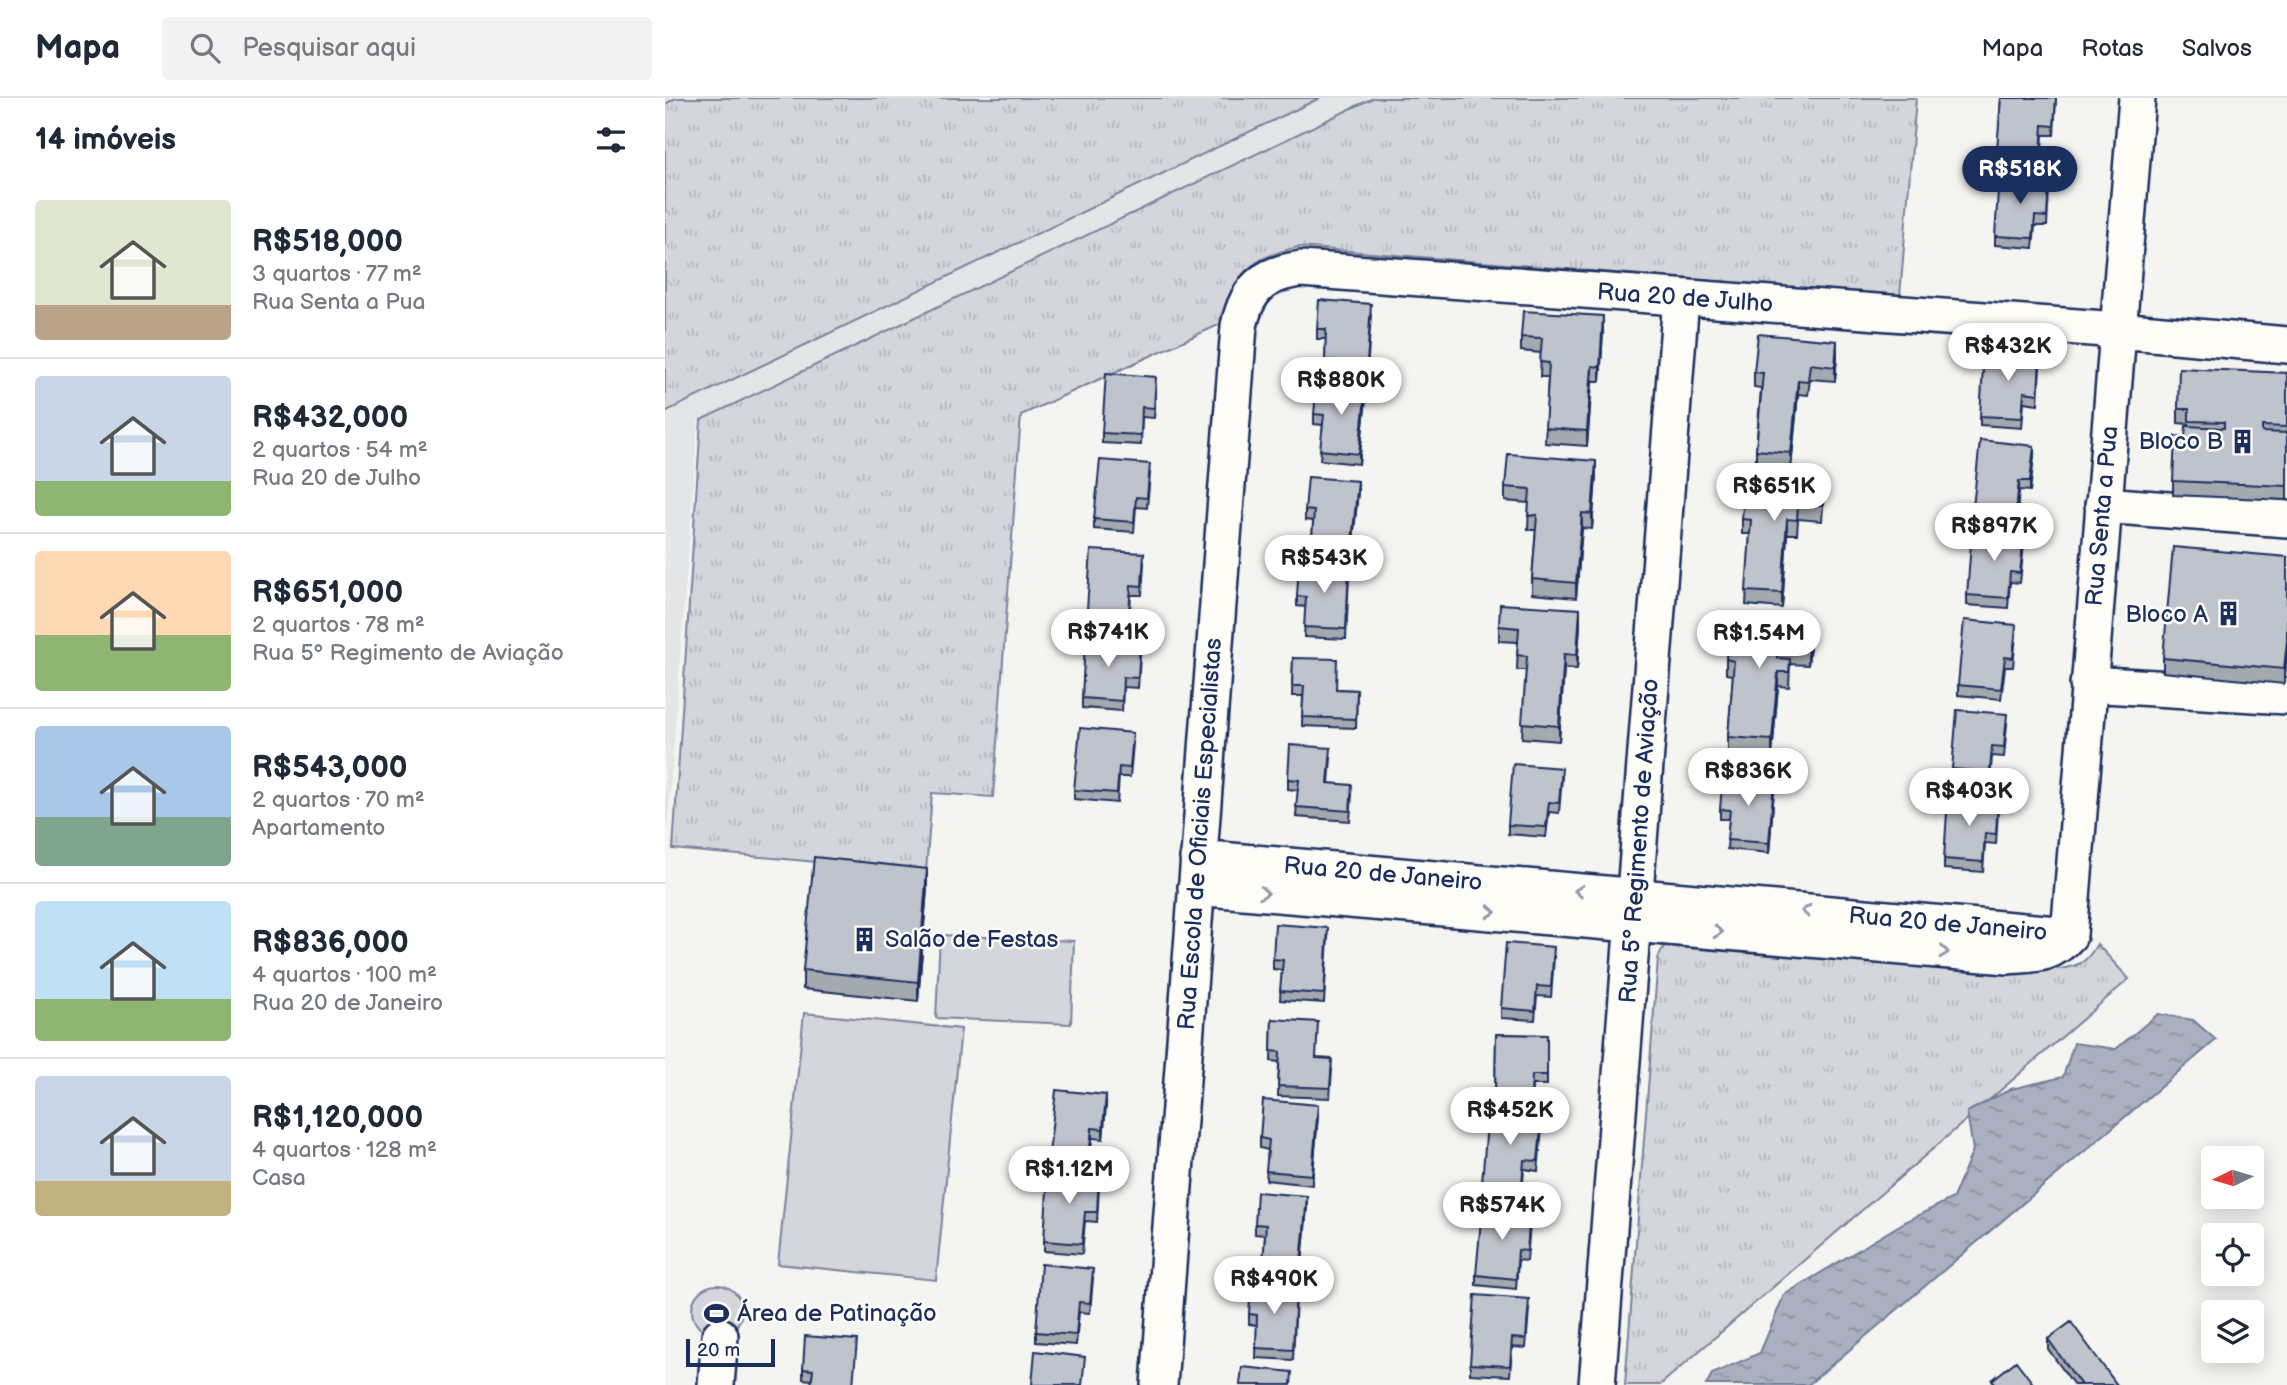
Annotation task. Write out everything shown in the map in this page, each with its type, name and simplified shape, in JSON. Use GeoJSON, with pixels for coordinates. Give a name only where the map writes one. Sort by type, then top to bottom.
{"type":"FeatureCollection","features":[{"type":"Feature","properties":{"kind":"street","name":"Rua Senta a Pua"},"geometry":{"type":"LineString","coordinates":[[2069,935],[2137,98]]}},
{"type":"Feature","properties":{"kind":"street","name":"Rua 20 de Julho"},"geometry":{"type":"LineString","coordinates":[[1257,287],[1282,271],[1301,269],[2287,345]]}},
{"type":"Feature","properties":{"kind":"street","name":"Rua Escola de Oficiais Especialistas"},"geometry":{"type":"LineString","coordinates":[[1159,1385],[1239,327],[1247,299],[1257,287]]}},
{"type":"Feature","properties":{"kind":"street","name":"Rua 5º Regimento de Aviação"},"geometry":{"type":"LineString","coordinates":[[1597,1385],[1681,298]]}},
{"type":"Feature","properties":{"kind":"street"},"geometry":{"type":"LineString","coordinates":[[2103,505],[2287,519]]}},
{"type":"Feature","properties":{"kind":"street"},"geometry":{"type":"LineString","coordinates":[[2088,684],[2287,696]]}},
{"type":"Feature","properties":{"kind":"street","name":"Rua 20 de Janeiro"},"geometry":{"type":"LineString","coordinates":[[1197,872],[1633,910],[2069,935]]}},
{"type":"Feature","properties":{"kind":"street"},"geometry":{"type":"LineString","coordinates":[[716,1385],[720,1336]]}},
{"type":"Feature","properties":{"kind":"shaded area"},"geometry":{"type":"Polygon","coordinates":[[[665,98],[1375,98],[698,422],[665,858],[665,98]]]}},
{"type":"Feature","properties":{"kind":"green space"},"geometry":{"type":"Polygon","coordinates":[[[676,98],[1320,98],[665,412],[665,104],[676,98]]]}},
{"type":"Feature","properties":{"kind":"green space"},"geometry":{"type":"Polygon","coordinates":[[[1373,98],[1916,98],[1900,296],[1298,247],[1267,257],[1247,270],[1240,279],[1225,322],[1021,415],[993,797],[932,793],[926,872],[673,849],[701,420],[1373,98]]]}},
{"type":"Feature","properties":{"kind":"green space"},"geometry":{"type":"Polygon","coordinates":[[[940,935],[1074,941],[1071,1024],[936,1018],[940,935]]]}},
{"type":"Feature","properties":{"kind":"green space"},"geometry":{"type":"Polygon","coordinates":[[[1678,940],[2060,969],[2082,962],[2097,944],[2129,979],[1660,1385],[1625,1385],[1658,959],[1665,946],[1678,940]]]}},
{"type":"Feature","properties":{"kind":"green space"},"geometry":{"type":"Polygon","coordinates":[[[804,1013],[961,1029],[936,1280],[778,1264],[804,1013]]]}},
{"type":"Feature","properties":{"kind":"green space","name":"Área de Patinação"},"geometry":{"type":"Polygon","coordinates":[[[717,1285],[734,1293],[742,1310],[734,1327],[717,1335],[700,1327],[692,1310],[700,1293],[717,1285]]]}},
{"type":"Feature","properties":{"kind":"water"},"geometry":{"type":"Polygon","coordinates":[[[2158,1014],[2193,1020],[2216,1040],[1808,1385],[1706,1385],[1712,1374],[1760,1353],[1784,1295],[1905,1222],[1953,1198],[1973,1150],[1967,1112],[2011,1089],[2063,1077],[2074,1043],[2116,1049],[2158,1014]]]}},
{"type":"Feature","properties":{"kind":"building"},"geometry":{"type":"Polygon","coordinates":[[[2001,98],[2056,98],[2054,126],[2043,125],[2041,152],[1997,150],[2001,98]]]}},
{"type":"Feature","properties":{"kind":"building"},"geometry":{"type":"Polygon","coordinates":[[[1999,176],[2049,179],[2047,217],[2035,216],[2033,238],[1995,236],[1999,176]]]}},
{"type":"Feature","properties":{"kind":"building"},"geometry":{"type":"Polygon","coordinates":[[[1319,300],[1371,304],[1367,363],[1325,360],[1326,329],[1317,329],[1319,300]]]}},
{"type":"Feature","properties":{"kind":"building"},"geometry":{"type":"Polygon","coordinates":[[[1523,311],[1603,316],[1600,367],[1592,366],[1587,431],[1545,428],[1549,363],[1540,362],[1542,338],[1521,337],[1523,311]]]}},
{"type":"Feature","properties":{"kind":"building"},"geometry":{"type":"Polygon","coordinates":[[[1758,334],[1837,341],[1835,367],[1810,364],[1808,381],[1798,380],[1791,453],[1756,450],[1763,373],[1754,372],[1758,334]]]}},
{"type":"Feature","properties":{"kind":"building"},"geometry":{"type":"Polygon","coordinates":[[[1984,352],[2040,356],[2038,394],[2024,392],[2022,418],[1980,416],[1984,352]]]}},
{"type":"Feature","properties":{"kind":"building","name":"Bloco B"},"geometry":{"type":"Polygon","coordinates":[[[2179,368],[2287,373],[2287,427],[2262,426],[2262,432],[2287,433],[2287,486],[2173,481],[2175,436],[2185,437],[2186,426],[2224,428],[2224,422],[2189,421],[2189,409],[2178,409],[2179,368]]]}},
{"type":"Feature","properties":{"kind":"building"},"geometry":{"type":"Polygon","coordinates":[[[1106,373],[1156,377],[1154,408],[1142,407],[1141,435],[1102,433],[1106,373]]]}},
{"type":"Feature","properties":{"kind":"building"},"geometry":{"type":"Polygon","coordinates":[[[1317,383],[1366,388],[1359,454],[1320,450],[1324,415],[1314,414],[1317,383]]]}},
{"type":"Feature","properties":{"kind":"building"},"geometry":{"type":"Polygon","coordinates":[[[1980,440],[2034,446],[2030,481],[2019,481],[2016,512],[1973,508],[1980,440]]]}},
{"type":"Feature","properties":{"kind":"building"},"geometry":{"type":"Polygon","coordinates":[[[1508,454],[1596,461],[1592,514],[1582,513],[1576,583],[1532,579],[1537,515],[1528,516],[1530,489],[1505,487],[1508,454]]]}},
{"type":"Feature","properties":{"kind":"building"},"geometry":{"type":"Polygon","coordinates":[[[1100,460],[1150,464],[1147,498],[1136,497],[1134,522],[1094,519],[1100,460]]]}},
{"type":"Feature","properties":{"kind":"building"},"geometry":{"type":"Polygon","coordinates":[[[1746,472],[1824,477],[1822,506],[1798,504],[1797,520],[1787,519],[1782,593],[1746,591],[1751,520],[1742,519],[1746,472]]]}},
{"type":"Feature","properties":{"kind":"building"},"geometry":{"type":"Polygon","coordinates":[[[1308,477],[1358,481],[1352,542],[1312,538],[1314,511],[1305,510],[1308,477]]]}},
{"type":"Feature","properties":{"kind":"building"},"geometry":{"type":"Polygon","coordinates":[[[1972,530],[2024,534],[2020,573],[2010,572],[2008,598],[1967,595],[1972,530]]]}},
{"type":"Feature","properties":{"kind":"building","name":"Bloco A"},"geometry":{"type":"Polygon","coordinates":[[[2173,547],[2287,557],[2287,641],[2284,669],[2163,658],[2173,547]]]}},
{"type":"Feature","properties":{"kind":"building"},"geometry":{"type":"Polygon","coordinates":[[[1091,550],[1144,553],[1142,586],[1131,585],[1129,613],[1087,610],[1091,550]]]}},
{"type":"Feature","properties":{"kind":"building"},"geometry":{"type":"Polygon","coordinates":[[[1299,564],[1349,567],[1346,629],[1304,627],[1306,597],[1297,596],[1299,564]]]}},
{"type":"Feature","properties":{"kind":"building"},"geometry":{"type":"Polygon","coordinates":[[[1500,604],[1580,609],[1577,655],[1564,654],[1559,726],[1522,723],[1527,656],[1517,655],[1519,628],[1499,626],[1500,604]]]}},
{"type":"Feature","properties":{"kind":"building"},"geometry":{"type":"Polygon","coordinates":[[[1730,614],[1811,621],[1808,651],[1778,649],[1777,658],[1790,659],[1789,672],[1778,672],[1772,740],[1728,737],[1734,661],[1726,659],[1730,614]]]}},
{"type":"Feature","properties":{"kind":"building"},"geometry":{"type":"Polygon","coordinates":[[[1964,620],[2016,625],[2013,658],[2005,657],[2001,689],[1958,685],[1964,620]]]}},
{"type":"Feature","properties":{"kind":"building"},"geometry":{"type":"Polygon","coordinates":[[[1085,641],[1140,645],[1138,678],[1123,677],[1122,701],[1082,698],[1085,641]]]}},
{"type":"Feature","properties":{"kind":"building"},"geometry":{"type":"Polygon","coordinates":[[[1293,658],[1337,659],[1336,689],[1357,690],[1356,719],[1302,717],[1304,686],[1292,686],[1293,658]]]}},
{"type":"Feature","properties":{"kind":"building"},"geometry":{"type":"Polygon","coordinates":[[[1957,710],[2007,714],[2004,747],[1992,746],[1990,772],[1952,769],[1957,710]]]}},
{"type":"Feature","properties":{"kind":"building"},"geometry":{"type":"Polygon","coordinates":[[[1080,728],[1133,733],[1130,768],[1119,767],[1117,793],[1074,790],[1080,728]]]}},
{"type":"Feature","properties":{"kind":"building"},"geometry":{"type":"Polygon","coordinates":[[[1290,745],[1331,748],[1328,783],[1352,785],[1350,811],[1296,807],[1299,780],[1288,779],[1290,745]]]}},
{"type":"Feature","properties":{"kind":"building"},"geometry":{"type":"Polygon","coordinates":[[[1513,764],[1562,768],[1559,803],[1549,802],[1546,827],[1508,825],[1513,764]]]}},
{"type":"Feature","properties":{"kind":"building"},"geometry":{"type":"Polygon","coordinates":[[[1723,776],[1774,781],[1769,843],[1727,840],[1730,810],[1720,809],[1723,776]]]}},
{"type":"Feature","properties":{"kind":"building"},"geometry":{"type":"Polygon","coordinates":[[[1948,797],[1998,801],[1996,834],[1985,833],[1983,862],[1944,859],[1948,797]]]}},
{"type":"Feature","properties":{"kind":"building","name":"Salão de Festas"},"geometry":{"type":"Polygon","coordinates":[[[814,857],[927,869],[918,982],[803,970],[814,857]]]}},
{"type":"Feature","properties":{"kind":"building"},"geometry":{"type":"Polygon","coordinates":[[[1275,924],[1328,928],[1324,994],[1280,991],[1283,960],[1273,959],[1275,924]]]}},
{"type":"Feature","properties":{"kind":"building"},"geometry":{"type":"Polygon","coordinates":[[[1506,943],[1554,947],[1551,987],[1537,986],[1535,1011],[1501,1008],[1506,943]]]}},
{"type":"Feature","properties":{"kind":"building"},"geometry":{"type":"Polygon","coordinates":[[[1272,1019],[1318,1022],[1316,1058],[1332,1059],[1330,1088],[1278,1086],[1280,1052],[1271,1051],[1272,1019]]]}},
{"type":"Feature","properties":{"kind":"building"},"geometry":{"type":"Polygon","coordinates":[[[1496,1034],[1547,1035],[1547,1075],[1532,1075],[1531,1098],[1495,1097],[1496,1034]]]}},
{"type":"Feature","properties":{"kind":"building"},"geometry":{"type":"Polygon","coordinates":[[[1056,1090],[1106,1095],[1103,1129],[1092,1128],[1089,1158],[1049,1154],[1056,1090]]]}},
{"type":"Feature","properties":{"kind":"building"},"geometry":{"type":"Polygon","coordinates":[[[1263,1100],[1318,1105],[1312,1175],[1266,1171],[1269,1140],[1260,1138],[1263,1100]]]}},
{"type":"Feature","properties":{"kind":"building"},"geometry":{"type":"Polygon","coordinates":[[[1488,1113],[1542,1118],[1538,1161],[1524,1160],[1522,1185],[1482,1182],[1488,1113]]]}},
{"type":"Feature","properties":{"kind":"building"},"geometry":{"type":"Polygon","coordinates":[[[1048,1173],[1099,1177],[1097,1212],[1085,1212],[1082,1244],[1044,1241],[1048,1173]]]}},
{"type":"Feature","properties":{"kind":"building"},"geometry":{"type":"Polygon","coordinates":[[[1257,1192],[1307,1196],[1301,1264],[1263,1261],[1266,1225],[1255,1224],[1257,1192]]]}},
{"type":"Feature","properties":{"kind":"building"},"geometry":{"type":"Polygon","coordinates":[[[1482,1208],[1530,1213],[1527,1251],[1518,1250],[1516,1279],[1476,1275],[1482,1208]]]}},
{"type":"Feature","properties":{"kind":"building"},"geometry":{"type":"Polygon","coordinates":[[[1041,1264],[1093,1269],[1090,1303],[1079,1302],[1076,1335],[1036,1332],[1041,1264]]]}},
{"type":"Feature","properties":{"kind":"building"},"geometry":{"type":"Polygon","coordinates":[[[1251,1285],[1296,1288],[1293,1350],[1256,1348],[1257,1315],[1249,1314],[1251,1285]]]}},
{"type":"Feature","properties":{"kind":"building"},"geometry":{"type":"Polygon","coordinates":[[[1475,1295],[1529,1299],[1526,1339],[1512,1338],[1510,1366],[1470,1364],[1475,1295]]]}},
{"type":"Feature","properties":{"kind":"building"},"geometry":{"type":"Polygon","coordinates":[[[2071,1322],[2117,1385],[2081,1385],[2048,1339],[2071,1322]]]}},
{"type":"Feature","properties":{"kind":"building"},"geometry":{"type":"Polygon","coordinates":[[[805,1336],[857,1340],[853,1385],[811,1385],[813,1370],[803,1369],[805,1336]]]}},
{"type":"Feature","properties":{"kind":"building"},"geometry":{"type":"Polygon","coordinates":[[[1035,1351],[1085,1357],[1082,1385],[1032,1385],[1035,1351]]]}},
{"type":"Feature","properties":{"kind":"building"},"geometry":{"type":"Polygon","coordinates":[[[2016,1361],[2034,1385],[1997,1385],[1992,1380],[2016,1361]]]}},
{"type":"Feature","properties":{"kind":"building"},"geometry":{"type":"Polygon","coordinates":[[[1242,1367],[1292,1372],[1291,1385],[1240,1385],[1242,1367]]]}},
{"type":"Feature","properties":{"kind":"place","name":"Bloco B"},"geometry":{"type":"Point","coordinates":[2243,441]}},
{"type":"Feature","properties":{"kind":"place","name":"Bloco A"},"geometry":{"type":"Point","coordinates":[2228,614]}},
{"type":"Feature","properties":{"kind":"place","name":"Salão de Festas"},"geometry":{"type":"Point","coordinates":[865,939]}},
{"type":"Feature","properties":{"kind":"place","name":"Área de Patinação"},"geometry":{"type":"Point","coordinates":[717,1313]}}]}
